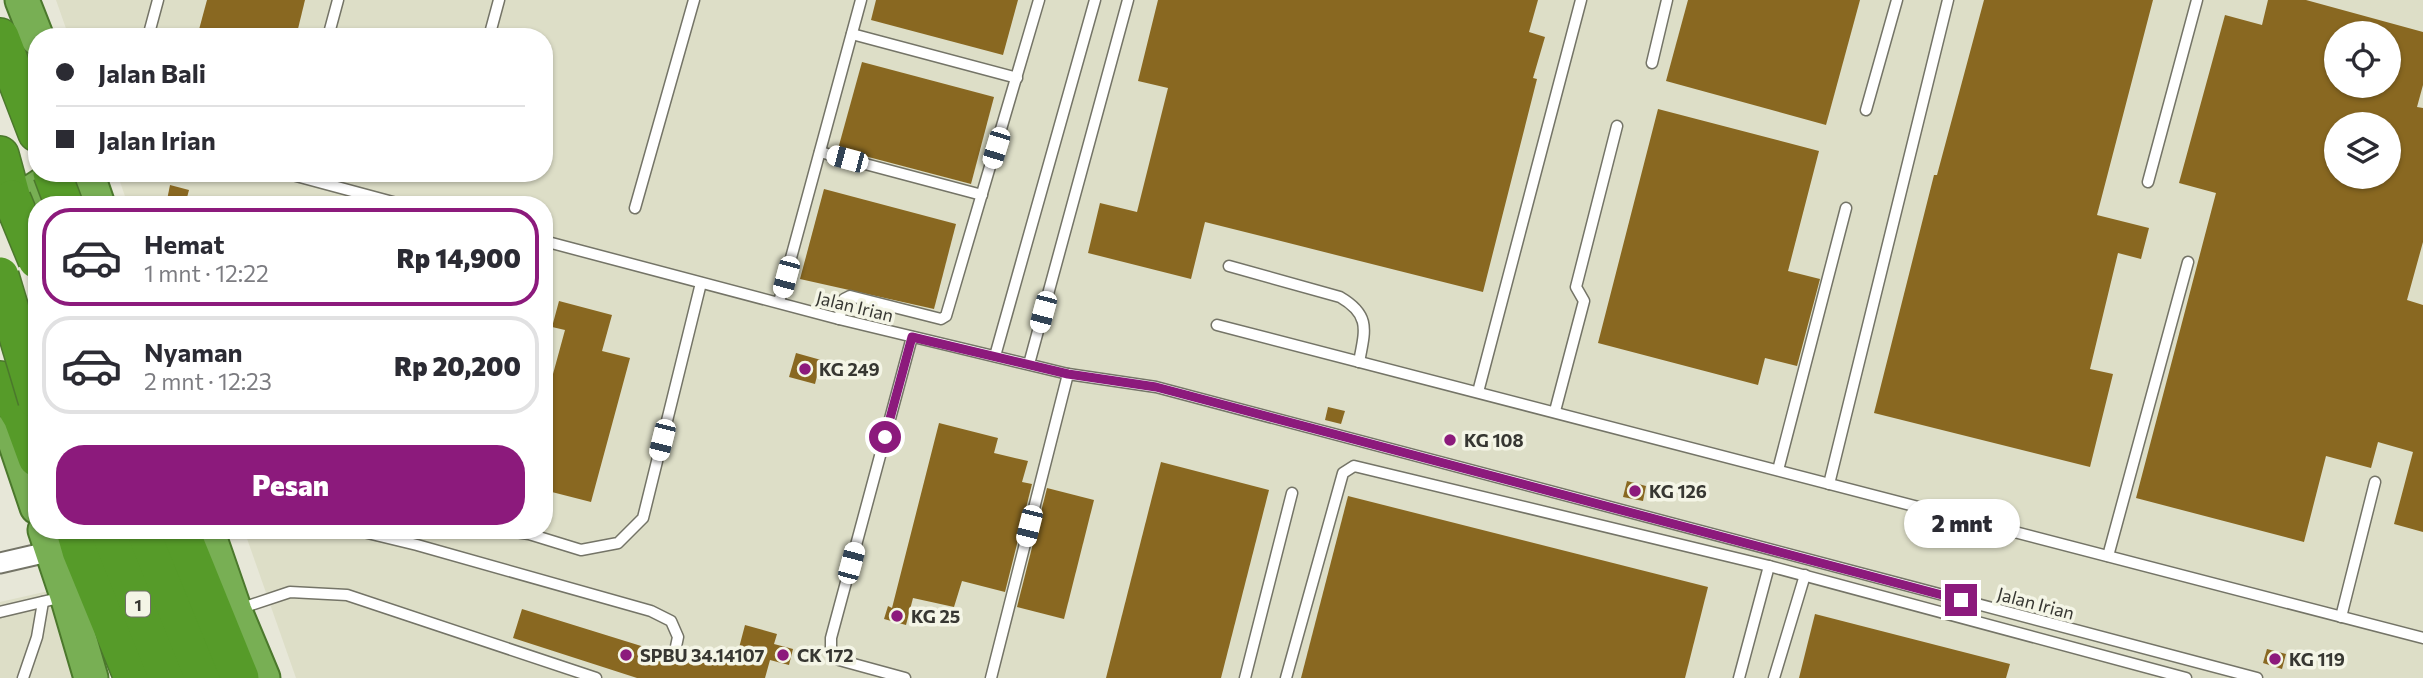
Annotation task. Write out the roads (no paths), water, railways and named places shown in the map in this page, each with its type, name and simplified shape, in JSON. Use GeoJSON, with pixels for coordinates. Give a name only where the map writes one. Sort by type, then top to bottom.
{"type":"FeatureCollection","features":[{"type":"Feature","properties":{"kind":"highway"},"geometry":{"type":"LineString","coordinates":[[22,0],[33,28]]}},
{"type":"Feature","properties":{"kind":"highway"},"geometry":{"type":"LineString","coordinates":[[0,37],[28,110]]}},
{"type":"Feature","properties":{"kind":"highway"},"geometry":{"type":"LineString","coordinates":[[0,155],[6,200],[28,243]]}},
{"type":"Feature","properties":{"kind":"highway"},"geometry":{"type":"LineString","coordinates":[[6,200],[12,201],[33,193],[47,182]]}},
{"type":"Feature","properties":{"kind":"highway"},"geometry":{"type":"LineString","coordinates":[[0,260],[28,329]]}},
{"type":"Feature","properties":{"kind":"highway"},"geometry":{"type":"LineString","coordinates":[[0,287],[28,271]]}},
{"type":"Feature","properties":{"kind":"highway"},"geometry":{"type":"LineString","coordinates":[[0,276],[28,370]]}},
{"type":"Feature","properties":{"kind":"highway"},"geometry":{"type":"LineString","coordinates":[[0,380],[22,417],[28,433]]}},
{"type":"Feature","properties":{"kind":"highway"},"geometry":{"type":"LineString","coordinates":[[0,398],[28,480]]}},
{"type":"Feature","properties":{"kind":"highway"},"geometry":{"type":"LineString","coordinates":[[59,539],[55,599],[91,678]]}},
{"type":"Feature","properties":{"kind":"highway"},"geometry":{"type":"LineString","coordinates":[[61,539],[117,678]]}},
{"type":"Feature","properties":{"kind":"highway"},"geometry":{"type":"LineString","coordinates":[[61,539],[133,678]]}},
{"type":"Feature","properties":{"kind":"highway","name":"1"},"geometry":{"type":"LineString","coordinates":[[113,539],[168,678]]}},
{"type":"Feature","properties":{"kind":"highway","name":"1"},"geometry":{"type":"LineString","coordinates":[[149,539],[204,678]]}},
{"type":"Feature","properties":{"kind":"highway"},"geometry":{"type":"LineString","coordinates":[[184,539],[240,678]]}},
{"type":"Feature","properties":{"kind":"highway"},"geometry":{"type":"LineString","coordinates":[[212,539],[248,607],[263,678]]}},
{"type":"Feature","properties":{"kind":"street"},"geometry":{"type":"LineString","coordinates":[[0,563],[51,539]]}},
{"type":"Feature","properties":{"kind":"lane"},"geometry":{"type":"LineString","coordinates":[[150,28],[158,0]]}},
{"type":"Feature","properties":{"kind":"lane"},"geometry":{"type":"LineString","coordinates":[[330,28],[338,0]]}},
{"type":"Feature","properties":{"kind":"lane"},"geometry":{"type":"LineString","coordinates":[[491,28],[499,0]]}},
{"type":"Feature","properties":{"kind":"lane"},"geometry":{"type":"LineString","coordinates":[[635,208],[694,0]]}},
{"type":"Feature","properties":{"kind":"lane"},"geometry":{"type":"LineString","coordinates":[[779,302],[861,0]]}},
{"type":"Feature","properties":{"kind":"lane"},"geometry":{"type":"LineString","coordinates":[[839,319],[844,299],[850,296],[941,319],[946,316],[1039,0]]}},
{"type":"Feature","properties":{"kind":"lane"},"geometry":{"type":"LineString","coordinates":[[995,356],[1095,0]]}},
{"type":"Feature","properties":{"kind":"lane"},"geometry":{"type":"LineString","coordinates":[[1029,364],[1128,0]]}},
{"type":"Feature","properties":{"kind":"lane"},"geometry":{"type":"LineString","coordinates":[[1478,392],[1581,0]]}},
{"type":"Feature","properties":{"kind":"lane"},"geometry":{"type":"LineString","coordinates":[[1652,63],[1667,0]]}},
{"type":"Feature","properties":{"kind":"lane"},"geometry":{"type":"LineString","coordinates":[[1867,110],[1897,0]]}},
{"type":"Feature","properties":{"kind":"lane"},"geometry":{"type":"LineString","coordinates":[[1829,484],[1948,0]]}},
{"type":"Feature","properties":{"kind":"lane"},"geometry":{"type":"LineString","coordinates":[[2148,182],[2197,0]]}},
{"type":"Feature","properties":{"kind":"lane"},"geometry":{"type":"LineString","coordinates":[[852,34],[1017,78]]}},
{"type":"Feature","properties":{"kind":"lane"},"geometry":{"type":"LineString","coordinates":[[1555,411],[1584,301],[1576,287],[1617,126]]}},
{"type":"Feature","properties":{"kind":"lane"},"geometry":{"type":"LineString","coordinates":[[820,152],[982,195]]}},
{"type":"Feature","properties":{"kind":"lane"},"geometry":{"type":"LineString","coordinates":[[319,182],[371,196]]}},
{"type":"Feature","properties":{"kind":"lane"},"geometry":{"type":"LineString","coordinates":[[1778,470],[1846,208]]}},
{"type":"Feature","properties":{"kind":"lane","name":"Jalan Irian"},"geometry":{"type":"LineString","coordinates":[[553,243],[912,337],[1068,374],[1156,387],[2257,678]]}},
{"type":"Feature","properties":{"kind":"lane"},"geometry":{"type":"LineString","coordinates":[[2108,556],[2188,262]]}},
{"type":"Feature","properties":{"kind":"lane"},"geometry":{"type":"LineString","coordinates":[[1229,266],[1340,298],[1354,305],[1361,313],[1364,324],[1359,362]]}},
{"type":"Feature","properties":{"kind":"lane"},"geometry":{"type":"LineString","coordinates":[[545,539],[581,550],[618,543],[643,518],[701,283]]}},
{"type":"Feature","properties":{"kind":"lane"},"geometry":{"type":"LineString","coordinates":[[1217,325],[2423,638]]}},
{"type":"Feature","properties":{"kind":"lane"},"geometry":{"type":"LineString","coordinates":[[905,678],[839,660],[831,648],[831,638],[912,337]]}},
{"type":"Feature","properties":{"kind":"lane"},"geometry":{"type":"LineString","coordinates":[[991,678],[1068,374]]}},
{"type":"Feature","properties":{"kind":"lane"},"geometry":{"type":"LineString","coordinates":[[1286,678],[1343,473],[1354,466],[1805,575],[2186,678]]}},
{"type":"Feature","properties":{"kind":"lane"},"geometry":{"type":"LineString","coordinates":[[2341,617],[2375,482]]}},
{"type":"Feature","properties":{"kind":"lane"},"geometry":{"type":"LineString","coordinates":[[1245,678],[1292,493]]}},
{"type":"Feature","properties":{"kind":"lane"},"geometry":{"type":"LineString","coordinates":[[392,539],[651,611],[671,621],[678,637],[674,656]]}},
{"type":"Feature","properties":{"kind":"lane"},"geometry":{"type":"LineString","coordinates":[[1739,678],[1769,566]]}},
{"type":"Feature","properties":{"kind":"lane"},"geometry":{"type":"LineString","coordinates":[[1774,678],[1805,575]]}},
{"type":"Feature","properties":{"kind":"lane"},"geometry":{"type":"LineString","coordinates":[[248,607],[290,592],[334,593],[361,598],[596,678]]}},
{"type":"Feature","properties":{"kind":"lane"},"geometry":{"type":"LineString","coordinates":[[0,612],[55,599]]}},
{"type":"Feature","properties":{"kind":"lane"},"geometry":{"type":"LineString","coordinates":[[23,678],[37,637],[55,599]]}},
{"type":"Feature","properties":{"kind":"place","name":"KG 249"},"geometry":{"type":"Point","coordinates":[805,369]}},
{"type":"Feature","properties":{"kind":"place","name":"KG 108"},"geometry":{"type":"Point","coordinates":[1450,440]}},
{"type":"Feature","properties":{"kind":"place","name":"KG 126"},"geometry":{"type":"Point","coordinates":[1635,491]}},
{"type":"Feature","properties":{"kind":"place","name":"KG 25"},"geometry":{"type":"Point","coordinates":[897,616]}},
{"type":"Feature","properties":{"kind":"place","name":"SPBU 34.14107"},"geometry":{"type":"Point","coordinates":[626,655]}},
{"type":"Feature","properties":{"kind":"place","name":"CK 172"},"geometry":{"type":"Point","coordinates":[783,655]}},
{"type":"Feature","properties":{"kind":"place","name":"KG 119"},"geometry":{"type":"Point","coordinates":[2275,659]}}]}
